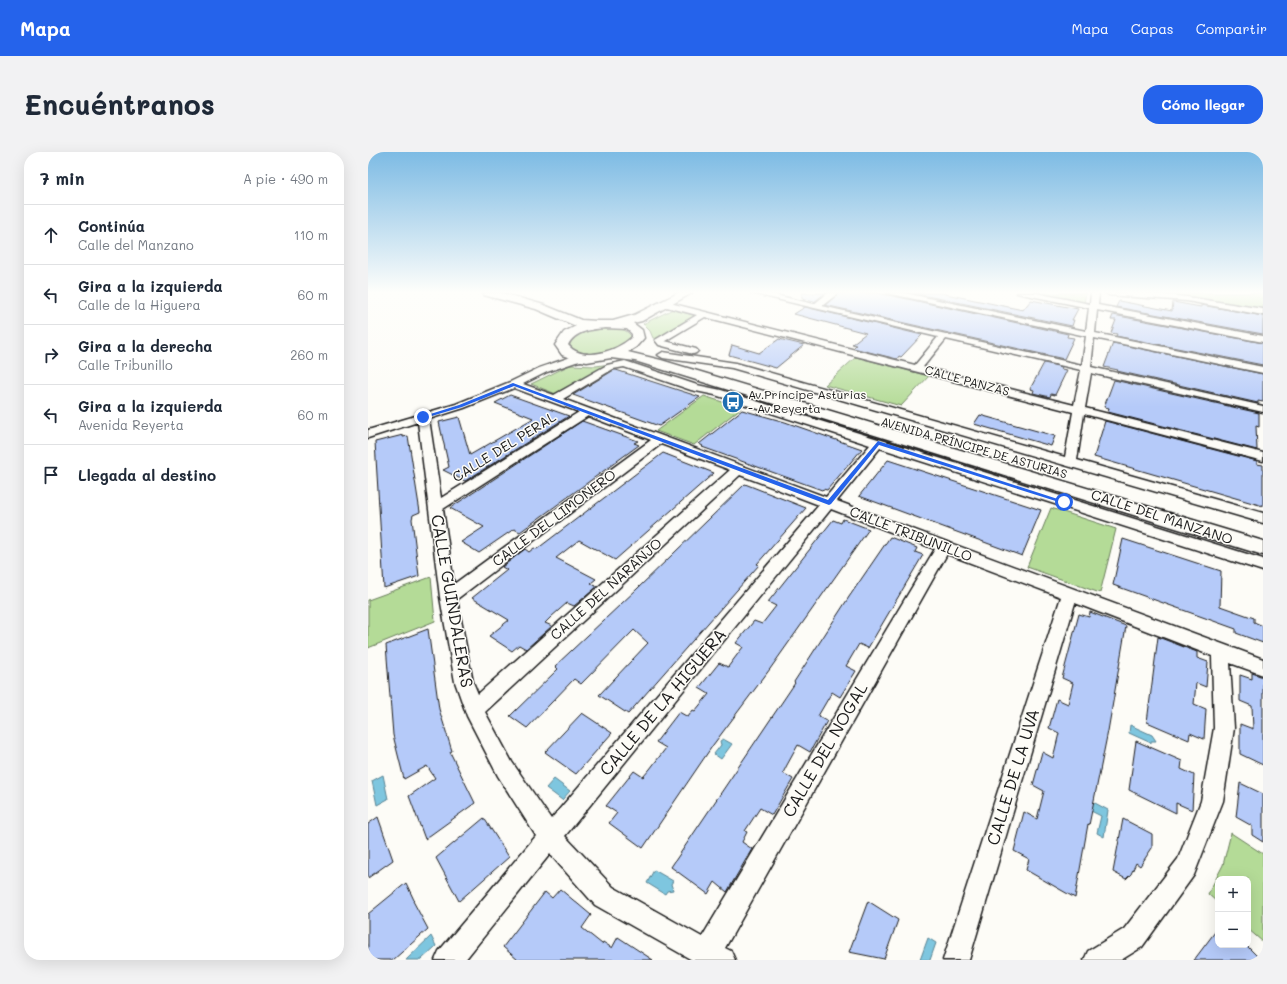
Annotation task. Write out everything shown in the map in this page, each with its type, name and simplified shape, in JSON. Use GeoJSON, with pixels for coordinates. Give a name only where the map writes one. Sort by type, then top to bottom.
{"type":"FeatureCollection","features":[{"type":"Feature","properties":{"kind":"street"},"geometry":{"type":"LineString","coordinates":[[543,370],[557,359],[563,350],[561,345],[563,340],[571,331]]}},
{"type":"Feature","properties":{"kind":"street"},"geometry":{"type":"LineString","coordinates":[[568,335],[575,331]]}},
{"type":"Feature","properties":{"kind":"street"},"geometry":{"type":"LineString","coordinates":[[627,331],[636,344]]}},
{"type":"Feature","properties":{"kind":"street"},"geometry":{"type":"LineString","coordinates":[[636,344],[640,331]]}},
{"type":"Feature","properties":{"kind":"street","name":"AVENIDA PRÍNCIPE DE ASTURIAS"},"geometry":{"type":"LineString","coordinates":[[676,331],[660,340],[662,343],[700,353],[733,365],[1263,518]]}},
{"type":"Feature","properties":{"kind":"street","name":"CALLE PANZAS"},"geometry":{"type":"LineString","coordinates":[[770,331],[1263,457]]}},
{"type":"Feature","properties":{"kind":"street"},"geometry":{"type":"LineString","coordinates":[[921,331],[1263,409]]}},
{"type":"Feature","properties":{"kind":"street"},"geometry":{"type":"LineString","coordinates":[[1075,331],[1263,370]]}},
{"type":"Feature","properties":{"kind":"street"},"geometry":{"type":"LineString","coordinates":[[1070,463],[1091,331]]}},
{"type":"Feature","properties":{"kind":"street"},"geometry":{"type":"LineString","coordinates":[[1219,331],[1263,339]]}},
{"type":"Feature","properties":{"kind":"street"},"geometry":{"type":"LineString","coordinates":[[917,368],[944,336]]}},
{"type":"Feature","properties":{"kind":"street","name":"AVENIDA PRÍNCIPE DE ASTURIAS"},"geometry":{"type":"LineString","coordinates":[[636,344],[663,355],[1263,533]]}},
{"type":"Feature","properties":{"kind":"street","name":"AVENIDA PRÍNCIPE DE ASTURIAS"},"geometry":{"type":"LineString","coordinates":[[636,344],[717,392]]}},
{"type":"Feature","properties":{"kind":"street","name":"AVENIDA PRÍNCIPE DE ASTURIAS"},"geometry":{"type":"LineString","coordinates":[[563,350],[572,356],[587,357],[611,354],[636,344],[1263,548]]}},
{"type":"Feature","properties":{"kind":"street","name":"AVENIDA PRÍNCIPE DE ASTURIAS"},"geometry":{"type":"LineString","coordinates":[[663,355],[733,365]]}},
{"type":"Feature","properties":{"kind":"street"},"geometry":{"type":"LineString","coordinates":[[368,434],[460,406],[514,384],[543,370],[574,359],[587,357]]}},
{"type":"Feature","properties":{"kind":"street","name":"CALLE DEL MANZANO"},"geometry":{"type":"LineString","coordinates":[[554,399],[610,366],[625,364],[695,388],[717,392],[1263,565]]}},
{"type":"Feature","properties":{"kind":"street","name":"CALLE TRIBUNILLO"},"geometry":{"type":"LineString","coordinates":[[514,384],[1263,666]]}},
{"type":"Feature","properties":{"kind":"street","name":"CALLE DEL PERAL"},"geometry":{"type":"LineString","coordinates":[[436,507],[587,412]]}},
{"type":"Feature","properties":{"kind":"street","name":"CALLE GUINDALERAS"},"geometry":{"type":"LineString","coordinates":[[423,417],[448,597],[464,682],[474,710],[505,769],[550,837],[604,896],[714,957]]}},
{"type":"Feature","properties":{"kind":"street","name":"CALLE DEL LIMONERO"},"geometry":{"type":"LineString","coordinates":[[448,597],[660,439]]}},
{"type":"Feature","properties":{"kind":"street","name":"CALLE DE LA HIGUERA"},"geometry":{"type":"LineString","coordinates":[[448,960],[878,443]]}},
{"type":"Feature","properties":{"kind":"street","name":"CALLE DEL NARANJO"},"geometry":{"type":"LineString","coordinates":[[474,710],[738,469]]}},
{"type":"Feature","properties":{"kind":"street","name":"CALLE DEL NOGAL"},"geometry":{"type":"LineString","coordinates":[[714,957],[944,546]]}},
{"type":"Feature","properties":{"kind":"street","name":"CALLE DE LA UVA"},"geometry":{"type":"LineString","coordinates":[[956,960],[1070,594]]}},
{"type":"Feature","properties":{"kind":"street"},"geometry":{"type":"LineString","coordinates":[[1097,960],[1133,938],[1186,866],[1212,801],[1224,728],[1221,651]]}},
{"type":"Feature","properties":{"kind":"green space"},"geometry":{"type":"Polygon","coordinates":[[[586,331],[626,331],[631,336],[630,341],[616,348],[594,354],[587,354],[572,349],[570,345],[574,338],[586,331]]]}},
{"type":"Feature","properties":{"kind":"green space"},"geometry":{"type":"Polygon","coordinates":[[[650,331],[671,331],[657,339],[653,338],[650,331]]]}},
{"type":"Feature","properties":{"kind":"green space"},"geometry":{"type":"Polygon","coordinates":[[[856,357],[929,376],[901,406],[825,385],[856,357]]]}},
{"type":"Feature","properties":{"kind":"green space"},"geometry":{"type":"Polygon","coordinates":[[[610,364],[556,394],[531,384],[570,365],[596,366],[610,364]]]}},
{"type":"Feature","properties":{"kind":"green space"},"geometry":{"type":"Polygon","coordinates":[[[704,396],[741,408],[694,445],[656,431],[704,396]]]}},
{"type":"Feature","properties":{"kind":"green space"},"geometry":{"type":"Polygon","coordinates":[[[1051,508],[1116,529],[1100,593],[1027,567],[1051,508]]]}},
{"type":"Feature","properties":{"kind":"green space"},"geometry":{"type":"Polygon","coordinates":[[[431,577],[435,621],[368,648],[368,600],[431,577]]]}},
{"type":"Feature","properties":{"kind":"green space"},"geometry":{"type":"Polygon","coordinates":[[[1231,833],[1263,854],[1263,942],[1251,932],[1251,876],[1217,876],[1223,865],[1231,833]]]}},
{"type":"Feature","properties":{"kind":"green space"},"geometry":{"type":"Polygon","coordinates":[[[1215,880],[1215,900],[1208,894],[1215,880]]]}},
{"type":"Feature","properties":{"kind":"water"},"geometry":{"type":"Polygon","coordinates":[[[1130,725],[1152,735],[1156,741],[1151,741],[1151,743],[1129,733],[1130,725]]]}},
{"type":"Feature","properties":{"kind":"water"},"geometry":{"type":"Polygon","coordinates":[[[723,739],[732,744],[721,759],[714,754],[721,745],[720,741],[723,739]]]}},
{"type":"Feature","properties":{"kind":"water"},"geometry":{"type":"Polygon","coordinates":[[[383,775],[388,799],[377,805],[372,781],[383,775]]]}},
{"type":"Feature","properties":{"kind":"water"},"geometry":{"type":"Polygon","coordinates":[[[554,779],[570,791],[562,800],[546,788],[554,779]]]}},
{"type":"Feature","properties":{"kind":"water"},"geometry":{"type":"Polygon","coordinates":[[[1093,802],[1108,810],[1104,837],[1097,833],[1101,816],[1091,811],[1093,802]]]}},
{"type":"Feature","properties":{"kind":"water"},"geometry":{"type":"Polygon","coordinates":[[[654,870],[673,881],[671,884],[673,890],[667,891],[665,894],[647,883],[654,870]]]}},
{"type":"Feature","properties":{"kind":"water"},"geometry":{"type":"Polygon","coordinates":[[[431,936],[436,946],[421,960],[406,960],[431,936]]]}},
{"type":"Feature","properties":{"kind":"water"},"geometry":{"type":"Polygon","coordinates":[[[928,938],[936,943],[930,960],[920,960],[928,938]]]}},
{"type":"Feature","properties":{"kind":"building"},"geometry":{"type":"Polygon","coordinates":[[[857,331],[904,331],[922,335],[901,357],[899,356],[897,359],[853,348],[856,345],[852,344],[866,333],[857,331]]]}},
{"type":"Feature","properties":{"kind":"building"},"geometry":{"type":"Polygon","coordinates":[[[939,331],[1053,331],[1068,334],[1067,337],[1074,338],[1064,359],[939,331]]]}},
{"type":"Feature","properties":{"kind":"building"},"geometry":{"type":"Polygon","coordinates":[[[1112,331],[1197,331],[1263,343],[1263,365],[1116,336],[1117,334],[1111,333],[1112,331]]]}},
{"type":"Feature","properties":{"kind":"building"},"geometry":{"type":"Polygon","coordinates":[[[1245,331],[1263,331],[1263,334],[1245,331]]]}},
{"type":"Feature","properties":{"kind":"building"},"geometry":{"type":"Polygon","coordinates":[[[779,339],[804,345],[776,368],[729,355],[732,345],[759,353],[779,339]]]}},
{"type":"Feature","properties":{"kind":"building"},"geometry":{"type":"Polygon","coordinates":[[[1113,343],[1263,374],[1263,402],[1258,401],[1258,403],[1104,367],[1113,343]]]}},
{"type":"Feature","properties":{"kind":"building"},"geometry":{"type":"Polygon","coordinates":[[[1044,363],[1062,367],[1061,369],[1067,370],[1055,395],[1051,394],[1050,397],[1033,393],[1034,390],[1030,389],[1044,363]]]}},
{"type":"Feature","properties":{"kind":"building"},"geometry":{"type":"Polygon","coordinates":[[[614,370],[700,397],[659,426],[573,395],[614,370]]]}},
{"type":"Feature","properties":{"kind":"building"},"geometry":{"type":"Polygon","coordinates":[[[1114,380],[1259,413],[1259,427],[1256,426],[1257,450],[1108,412],[1109,408],[1104,407],[1114,380]]]}},
{"type":"Feature","properties":{"kind":"building"},"geometry":{"type":"Polygon","coordinates":[[[510,395],[569,416],[465,481],[443,470],[449,467],[439,422],[459,417],[470,455],[533,418],[495,403],[510,395]]]}},
{"type":"Feature","properties":{"kind":"building"},"geometry":{"type":"Polygon","coordinates":[[[742,410],[785,422],[862,449],[827,490],[822,490],[702,447],[703,446],[699,444],[742,410]]]}},
{"type":"Feature","properties":{"kind":"building"},"geometry":{"type":"Polygon","coordinates":[[[980,415],[1055,436],[1051,446],[974,424],[980,415]]]}},
{"type":"Feature","properties":{"kind":"building"},"geometry":{"type":"Polygon","coordinates":[[[582,421],[638,441],[634,443],[639,445],[520,532],[514,529],[479,553],[461,542],[484,527],[450,508],[582,421]]]}},
{"type":"Feature","properties":{"kind":"building"},"geometry":{"type":"Polygon","coordinates":[[[1105,421],[1257,461],[1257,464],[1263,465],[1263,506],[1094,457],[1105,421]]]}},
{"type":"Feature","properties":{"kind":"building"},"geometry":{"type":"Polygon","coordinates":[[[403,435],[403,437],[408,436],[420,512],[413,515],[412,519],[419,576],[384,588],[375,442],[403,435]]]}},
{"type":"Feature","properties":{"kind":"building"},"geometry":{"type":"Polygon","coordinates":[[[663,453],[714,473],[615,560],[579,540],[556,558],[596,579],[591,583],[597,587],[574,606],[567,603],[545,623],[552,626],[526,649],[519,645],[512,651],[489,636],[509,620],[472,598],[507,570],[502,567],[525,549],[529,552],[534,548],[537,549],[663,453]]]}},
{"type":"Feature","properties":{"kind":"building"},"geometry":{"type":"Polygon","coordinates":[[[888,460],[1041,510],[1022,556],[859,496],[888,460]]]}},
{"type":"Feature","properties":{"kind":"building"},"geometry":{"type":"Polygon","coordinates":[[[745,484],[806,508],[757,564],[759,565],[628,714],[599,695],[648,643],[634,630],[581,684],[574,679],[527,728],[510,716],[558,669],[555,666],[745,484]]]}},
{"type":"Feature","properties":{"kind":"building"},"geometry":{"type":"Polygon","coordinates":[[[843,519],[869,529],[770,669],[713,745],[643,848],[609,823],[617,813],[606,806],[634,771],[643,777],[650,769],[666,748],[656,742],[679,712],[688,717],[693,710],[695,711],[709,694],[699,688],[719,663],[728,667],[743,647],[736,643],[754,621],[762,624],[776,606],[768,602],[833,520],[841,523],[843,519]]]}},
{"type":"Feature","properties":{"kind":"building"},"geometry":{"type":"Polygon","coordinates":[[[890,537],[917,548],[915,552],[923,555],[868,648],[859,644],[846,666],[856,671],[840,697],[832,692],[818,716],[827,721],[810,752],[798,745],[783,773],[793,779],[772,815],[760,808],[745,831],[747,832],[742,842],[752,849],[727,892],[715,882],[708,894],[671,867],[795,683],[794,682],[849,597],[890,537]]]}},
{"type":"Feature","properties":{"kind":"building"},"geometry":{"type":"Polygon","coordinates":[[[1123,539],[1221,571],[1220,606],[1254,618],[1254,622],[1263,626],[1263,643],[1236,633],[1236,629],[1113,585],[1123,539]]]}},
{"type":"Feature","properties":{"kind":"building"},"geometry":{"type":"Polygon","coordinates":[[[1090,612],[1126,626],[1108,731],[1089,825],[1088,824],[1075,898],[1026,870],[1029,859],[1014,851],[1024,812],[1037,819],[1044,791],[1033,785],[1042,752],[1053,758],[1059,733],[1049,728],[1057,699],[1068,704],[1073,683],[1062,678],[1079,614],[1089,617],[1090,612]]]}},
{"type":"Feature","properties":{"kind":"building"},"geometry":{"type":"Polygon","coordinates":[[[428,629],[439,709],[452,751],[450,752],[475,803],[425,839],[409,796],[435,778],[427,766],[404,779],[393,735],[386,645],[428,629]]]}},
{"type":"Feature","properties":{"kind":"building"},"geometry":{"type":"Polygon","coordinates":[[[1158,637],[1197,652],[1197,658],[1208,662],[1206,687],[1196,683],[1194,704],[1206,709],[1204,739],[1190,733],[1189,740],[1147,722],[1158,637]]]}},
{"type":"Feature","properties":{"kind":"building"},"geometry":{"type":"Polygon","coordinates":[[[1252,673],[1263,677],[1263,765],[1240,754],[1240,724],[1253,729],[1252,706],[1240,701],[1240,675],[1252,679],[1252,673]]]}},
{"type":"Feature","properties":{"kind":"building"},"geometry":{"type":"Polygon","coordinates":[[[582,713],[612,733],[576,774],[545,752],[582,713]]]}},
{"type":"Feature","properties":{"kind":"building"},"geometry":{"type":"Polygon","coordinates":[[[1136,741],[1182,761],[1181,769],[1194,775],[1192,810],[1176,803],[1176,813],[1129,790],[1136,741]]]}},
{"type":"Feature","properties":{"kind":"building"},"geometry":{"type":"Polygon","coordinates":[[[1240,783],[1263,794],[1263,842],[1252,835],[1252,826],[1236,817],[1240,783]]]}},
{"type":"Feature","properties":{"kind":"building"},"geometry":{"type":"Polygon","coordinates":[[[378,817],[393,860],[368,878],[368,824],[378,817]]]}},
{"type":"Feature","properties":{"kind":"building"},"geometry":{"type":"Polygon","coordinates":[[[484,818],[509,857],[459,901],[436,858],[484,818]]]}},
{"type":"Feature","properties":{"kind":"building"},"geometry":{"type":"Polygon","coordinates":[[[1123,819],[1152,834],[1152,848],[1140,866],[1136,863],[1131,874],[1126,879],[1113,872],[1123,819]]]}},
{"type":"Feature","properties":{"kind":"building"},"geometry":{"type":"Polygon","coordinates":[[[406,883],[414,900],[413,901],[428,929],[393,960],[368,960],[368,914],[406,883]]]}},
{"type":"Feature","properties":{"kind":"building"},"geometry":{"type":"Polygon","coordinates":[[[560,889],[591,915],[582,928],[602,944],[603,942],[612,948],[618,937],[653,960],[518,960],[503,947],[545,892],[552,898],[560,889]]]}},
{"type":"Feature","properties":{"kind":"building"},"geometry":{"type":"Polygon","coordinates":[[[868,901],[898,920],[884,959],[849,952],[868,901]]]}},
{"type":"Feature","properties":{"kind":"building"},"geometry":{"type":"Polygon","coordinates":[[[1215,932],[1215,948],[1249,948],[1261,960],[1194,960],[1215,932]]]}},
{"type":"Feature","properties":{"kind":"place","name":"Av.Príncipe Asturias - Av.Reyerta"},"geometry":{"type":"Point","coordinates":[733,402]}},
{"type":"Feature","properties":{"kind":"route"},"geometry":{"type":"LineString","coordinates":[[423,417],[460,406],[514,384],[829,503],[878,443],[1064,502]]}}]}
